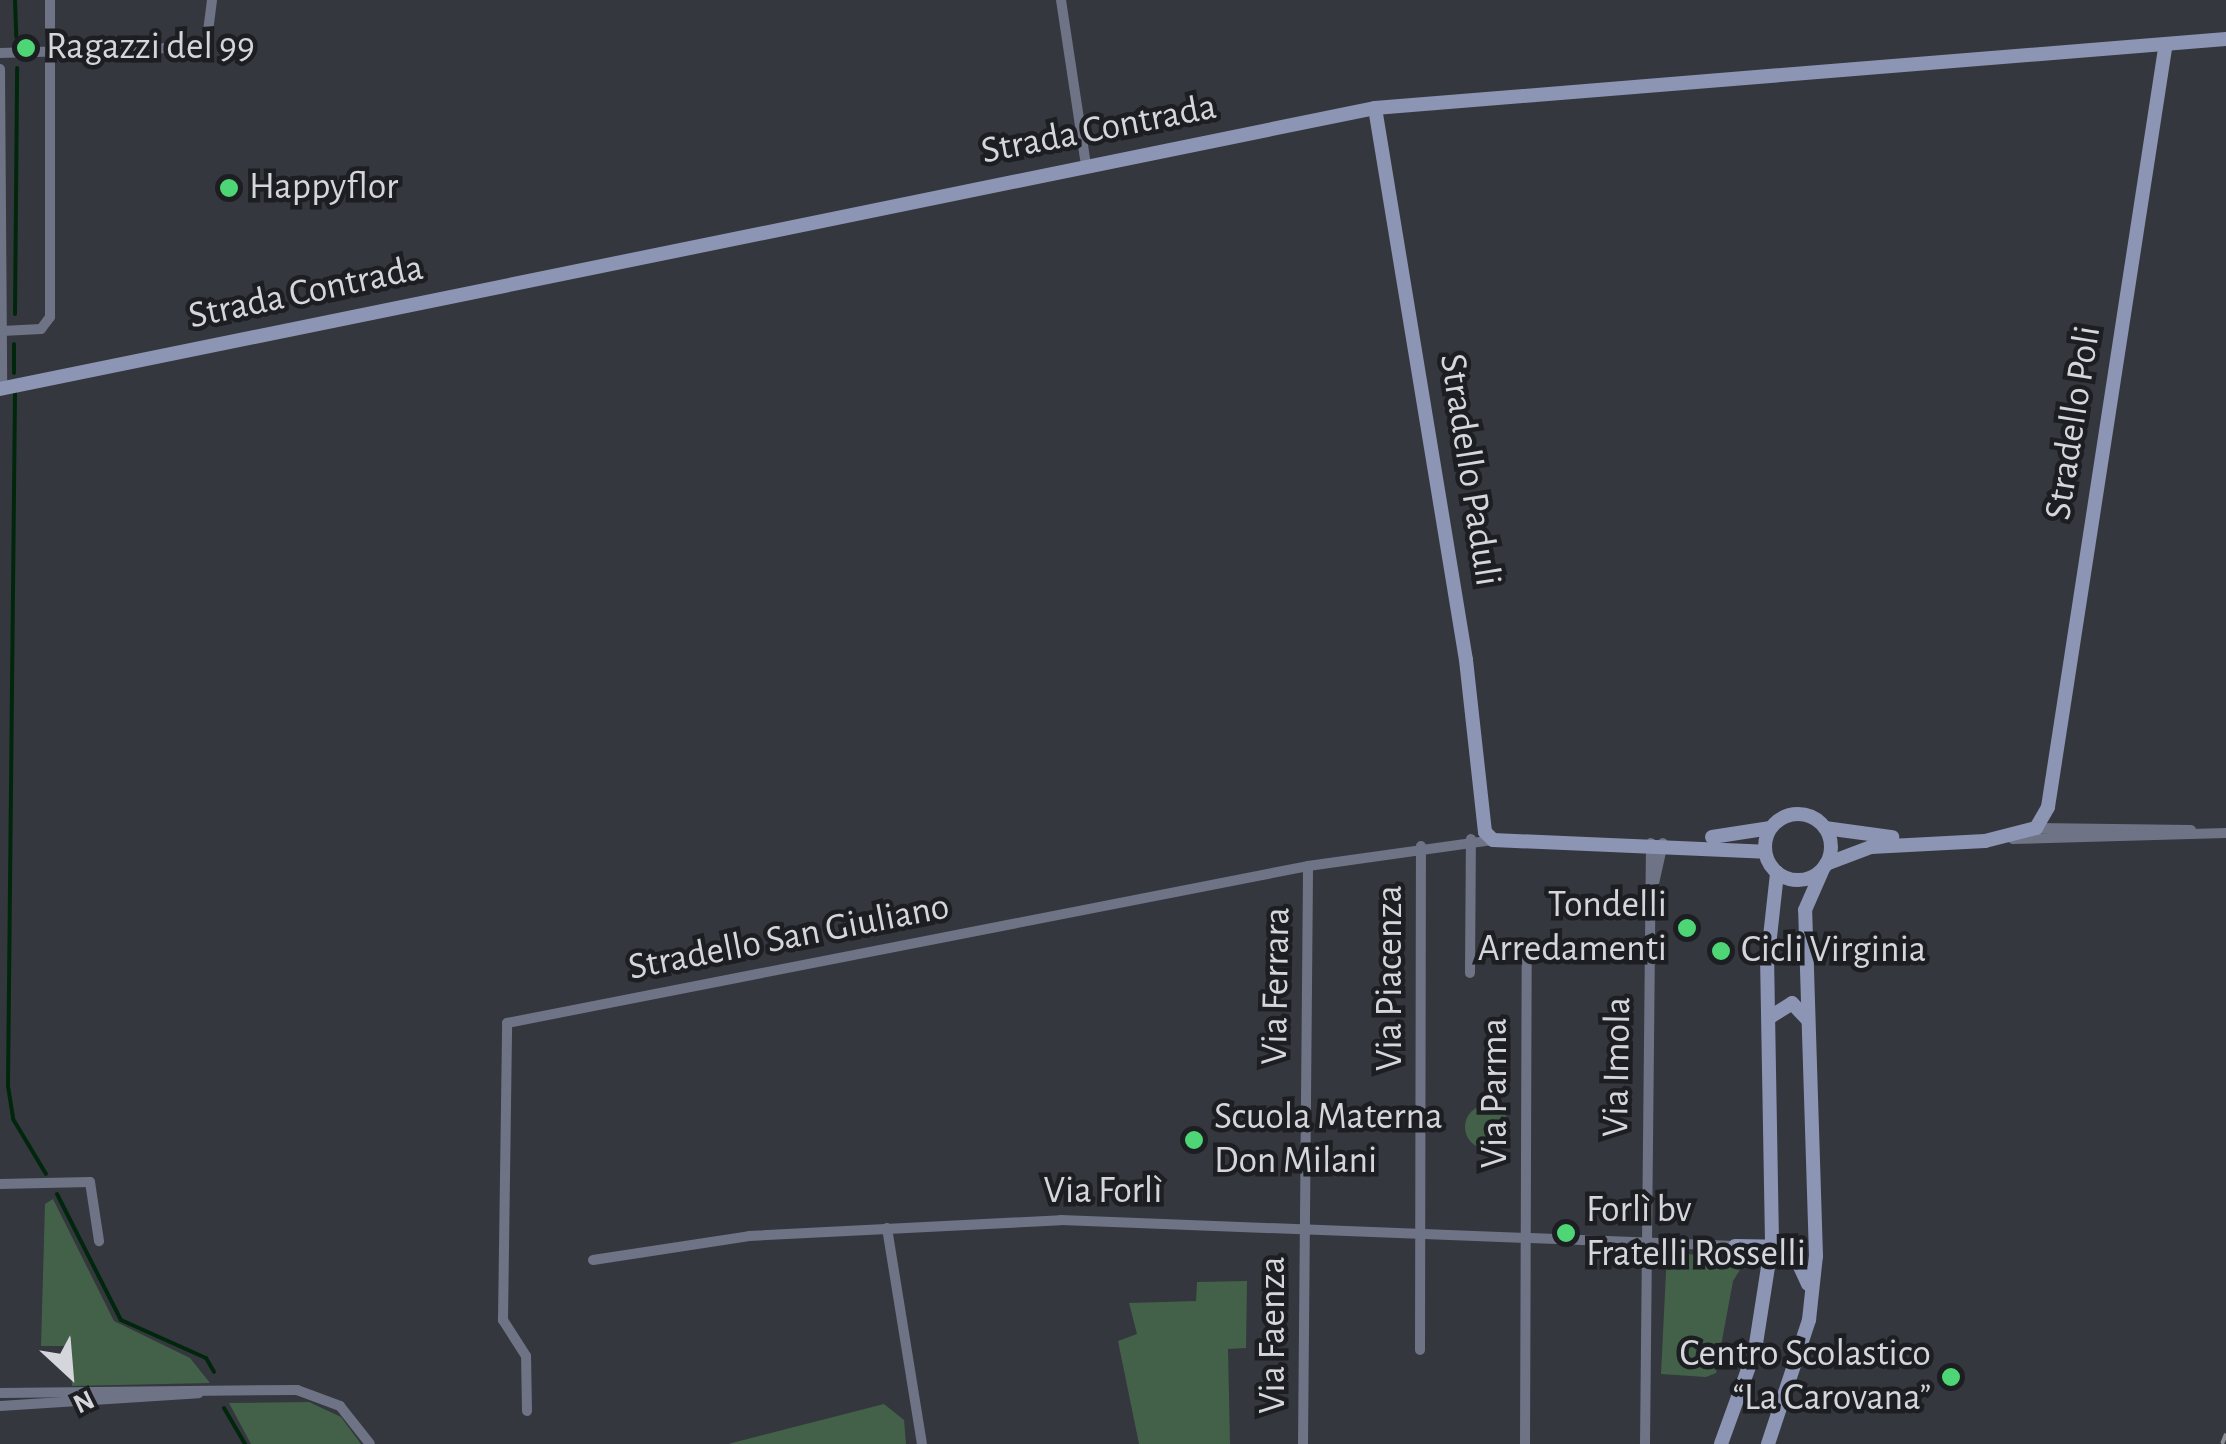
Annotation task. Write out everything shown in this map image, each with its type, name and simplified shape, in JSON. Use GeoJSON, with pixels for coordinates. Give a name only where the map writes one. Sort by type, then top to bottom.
{"type":"FeatureCollection","features":[{"type":"Feature","properties":{"kind":"street"},"geometry":{"type":"LineString","coordinates":[[1,323],[41,329],[50,318],[50,0]]}},
{"type":"Feature","properties":{"kind":"street"},"geometry":{"type":"LineString","coordinates":[[0,53],[206,47],[212,0]]}},
{"type":"Feature","properties":{"kind":"street"},"geometry":{"type":"LineString","coordinates":[[1062,0],[1086,166]]}},
{"type":"Feature","properties":{"kind":"street","name":"Strada Contrada"},"geometry":{"type":"LineString","coordinates":[[1,389],[1375,108],[2165,49],[2226,39]]}},
{"type":"Feature","properties":{"kind":"street","name":"Stradello Poli"},"geometry":{"type":"LineString","coordinates":[[2036,828],[2048,806],[2165,49]]}},
{"type":"Feature","properties":{"kind":"street"},"geometry":{"type":"LineString","coordinates":[[0,69],[1,389]]}},
{"type":"Feature","properties":{"kind":"street","name":"Stradello Paduli"},"geometry":{"type":"LineString","coordinates":[[1375,108],[1466,660],[1482,823],[1493,840]]}},
{"type":"Feature","properties":{"kind":"street"},"geometry":{"type":"LineString","coordinates":[[2048,806],[2068,826]]}},
{"type":"Feature","properties":{"kind":"street"},"geometry":{"type":"LineString","coordinates":[[1732,1444],[1772,1242],[1770,1016],[1777,872],[1765,852],[1770,828],[1794,814],[1824,828],[1909,838],[2091,825],[2196,833]]}},
{"type":"Feature","properties":{"kind":"street"},"geometry":{"type":"LineString","coordinates":[[2091,825],[2130,835]]}},
{"type":"Feature","properties":{"kind":"street","name":"Stradello San Giuliano"},"geometry":{"type":"LineString","coordinates":[[527,1411],[526,1356],[503,1320],[507,1023],[1421,846],[1471,839],[1679,842],[1770,828]]}},
{"type":"Feature","properties":{"kind":"street"},"geometry":{"type":"LineString","coordinates":[[1768,1444],[1809,1320],[1815,1050],[1805,910],[1824,866],[1824,828]]}},
{"type":"Feature","properties":{"kind":"street"},"geometry":{"type":"LineString","coordinates":[[1984,841],[2036,828]]}},
{"type":"Feature","properties":{"kind":"street"},"geometry":{"type":"LineString","coordinates":[[1777,872],[1800,880],[1871,847],[2226,833]]}},
{"type":"Feature","properties":{"kind":"street"},"geometry":{"type":"LineString","coordinates":[[1470,973],[1471,839]]}},
{"type":"Feature","properties":{"kind":"street","name":"Stradello San Giuliano"},"geometry":{"type":"LineString","coordinates":[[1679,842],[1765,852]]}},
{"type":"Feature","properties":{"kind":"street","name":"Via Imola"},"geometry":{"type":"LineString","coordinates":[[1645,1444],[1657,843]]}},
{"type":"Feature","properties":{"kind":"street","name":"Via Piacenza"},"geometry":{"type":"LineString","coordinates":[[1420,1350],[1421,846]]}},
{"type":"Feature","properties":{"kind":"street","name":"Via Ferrara"},"geometry":{"type":"LineString","coordinates":[[1304,1226],[1308,866]]}},
{"type":"Feature","properties":{"kind":"street","name":"Via Parma"},"geometry":{"type":"LineString","coordinates":[[1524,1444],[1527,948]]}},
{"type":"Feature","properties":{"kind":"street"},"geometry":{"type":"LineString","coordinates":[[1770,1016],[1800,1004],[1815,1050]]}},
{"type":"Feature","properties":{"kind":"street"},"geometry":{"type":"LineString","coordinates":[[1751,1242],[1765,1222],[1771,1153]]}},
{"type":"Feature","properties":{"kind":"street"},"geometry":{"type":"LineString","coordinates":[[0,1184],[96,1185],[99,1241]]}},
{"type":"Feature","properties":{"kind":"street","name":"Via Forlì"},"geometry":{"type":"LineString","coordinates":[[593,1260],[624,1249],[886,1228],[1304,1226],[1646,1246],[1735,1246]]}},
{"type":"Feature","properties":{"kind":"street","name":"Via Faenza"},"geometry":{"type":"LineString","coordinates":[[1304,1226],[1304,1444]]}},
{"type":"Feature","properties":{"kind":"street"},"geometry":{"type":"LineString","coordinates":[[886,1228],[922,1444]]}},
{"type":"Feature","properties":{"kind":"street"},"geometry":{"type":"LineString","coordinates":[[1735,1246],[1772,1242],[1801,1256],[1809,1320]]}},
{"type":"Feature","properties":{"kind":"street"},"geometry":{"type":"LineString","coordinates":[[1735,1246],[1757,1254],[1768,1273]]}},
{"type":"Feature","properties":{"kind":"street"},"geometry":{"type":"LineString","coordinates":[[0,1406],[210,1391]]}},
{"type":"Feature","properties":{"kind":"street"},"geometry":{"type":"LineString","coordinates":[[0,1393],[210,1391],[325,1397],[370,1444]]}},
{"type":"Feature","properties":{"kind":"street"},"geometry":{"type":"LineString","coordinates":[[1721,1444],[1737,1407]]}},
{"type":"Feature","properties":{"kind":"green space"},"geometry":{"type":"Polygon","coordinates":[[[1487,1105],[1502,1112],[1509,1127],[1502,1142],[1487,1149],[1472,1142],[1465,1127],[1472,1112],[1487,1105]]]}},
{"type":"Feature","properties":{"kind":"green space"},"geometry":{"type":"Polygon","coordinates":[[[53,1199],[114,1321],[190,1358],[210,1383],[72,1386],[71,1346],[41,1346],[45,1204],[53,1199]]]}},
{"type":"Feature","properties":{"kind":"green space"},"geometry":{"type":"Polygon","coordinates":[[[1667,1252],[1746,1260],[1733,1281],[1716,1373],[1706,1377],[1661,1374],[1667,1252]]]}},
{"type":"Feature","properties":{"kind":"green space"},"geometry":{"type":"Polygon","coordinates":[[[1247,1281],[1246,1348],[1228,1349],[1230,1444],[1139,1444],[1118,1341],[1137,1334],[1129,1303],[1196,1301],[1197,1282],[1247,1281]]]}},
{"type":"Feature","properties":{"kind":"green space"},"geometry":{"type":"Polygon","coordinates":[[[309,1402],[341,1417],[361,1444],[251,1444],[229,1403],[309,1402]]]}},
{"type":"Feature","properties":{"kind":"green space"},"geometry":{"type":"Polygon","coordinates":[[[884,1404],[904,1420],[906,1444],[728,1444],[884,1404]]]}},
{"type":"Feature","properties":{"kind":"waterway"},"geometry":{"type":"LineString","coordinates":[[15,0],[16,37]]}},
{"type":"Feature","properties":{"kind":"waterway"},"geometry":{"type":"LineString","coordinates":[[15,314],[17,68]]}},
{"type":"Feature","properties":{"kind":"waterway"},"geometry":{"type":"LineString","coordinates":[[14,344],[14,373]]}},
{"type":"Feature","properties":{"kind":"waterway"},"geometry":{"type":"LineString","coordinates":[[15,393],[8,1086],[13,1119],[46,1174]]}},
{"type":"Feature","properties":{"kind":"waterway"},"geometry":{"type":"LineString","coordinates":[[57,1194],[121,1320],[206,1358],[214,1372]]}},
{"type":"Feature","properties":{"kind":"waterway"},"geometry":{"type":"LineString","coordinates":[[224,1408],[245,1444]]}},
{"type":"Feature","properties":{"kind":"railway"},"geometry":{"type":"LineString","coordinates":[[2222,1444],[2226,1434]]}},
{"type":"Feature","properties":{"kind":"place","name":"Ragazzi del 99"},"geometry":{"type":"Point","coordinates":[26,48]}},
{"type":"Feature","properties":{"kind":"place","name":"Happyflor"},"geometry":{"type":"Point","coordinates":[229,188]}},
{"type":"Feature","properties":{"kind":"place","name":"Tondelli Arredamenti"},"geometry":{"type":"Point","coordinates":[1687,928]}},
{"type":"Feature","properties":{"kind":"place","name":"Cicli Virginia"},"geometry":{"type":"Point","coordinates":[1721,951]}},
{"type":"Feature","properties":{"kind":"place","name":"Scuola Materna Don Milani"},"geometry":{"type":"Point","coordinates":[1194,1140]}},
{"type":"Feature","properties":{"kind":"place","name":"Forlì bv Fratelli Rosselli"},"geometry":{"type":"Point","coordinates":[1566,1233]}},
{"type":"Feature","properties":{"kind":"place","name":"Centro Scolastico “La Carovana”"},"geometry":{"type":"Point","coordinates":[1951,1377]}}]}
